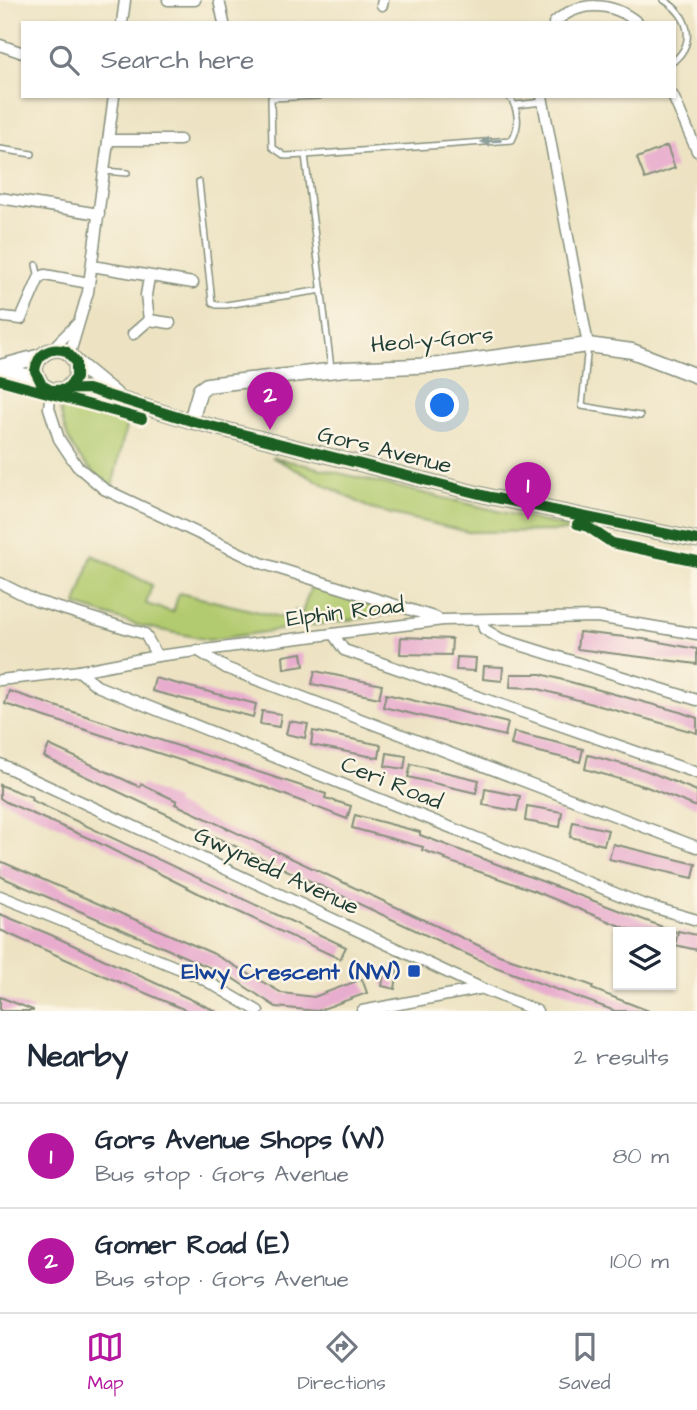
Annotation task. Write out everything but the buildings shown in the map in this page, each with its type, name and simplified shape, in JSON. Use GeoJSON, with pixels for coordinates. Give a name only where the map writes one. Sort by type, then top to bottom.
{"type":"FeatureCollection","features":[{"type":"Feature","properties":{"kind":"street"},"geometry":{"type":"LineString","coordinates":[[122,21],[125,0]]}},
{"type":"Feature","properties":{"kind":"street"},"geometry":{"type":"LineString","coordinates":[[168,0],[195,0]]}},
{"type":"Feature","properties":{"kind":"street"},"geometry":{"type":"LineString","coordinates":[[219,0],[224,21]]}},
{"type":"Feature","properties":{"kind":"street"},"geometry":{"type":"LineString","coordinates":[[556,21],[563,13],[602,4],[622,9],[636,21]]}},
{"type":"Feature","properties":{"kind":"street"},"geometry":{"type":"LineString","coordinates":[[0,45],[21,52]]}},
{"type":"Feature","properties":{"kind":"street"},"geometry":{"type":"LineString","coordinates":[[0,369],[37,378],[51,390],[66,388],[76,378],[73,358],[78,323],[86,303],[92,266],[114,98]]}},
{"type":"Feature","properties":{"kind":"street"},"geometry":{"type":"LineString","coordinates":[[674,98],[697,150]]}},
{"type":"Feature","properties":{"kind":"street"},"geometry":{"type":"LineString","coordinates":[[542,99],[588,345]]}},
{"type":"Feature","properties":{"kind":"street"},"geometry":{"type":"LineString","coordinates":[[108,139],[180,140]]}},
{"type":"Feature","properties":{"kind":"street"},"geometry":{"type":"LineString","coordinates":[[0,198],[99,214]]}},
{"type":"Feature","properties":{"kind":"street"},"geometry":{"type":"LineString","coordinates":[[92,266],[149,278],[193,283]]}},
{"type":"Feature","properties":{"kind":"street"},"geometry":{"type":"LineString","coordinates":[[4,317],[21,319],[39,278],[45,275],[89,283]]}},
{"type":"Feature","properties":{"kind":"street"},"geometry":{"type":"LineString","coordinates":[[149,278],[146,295],[149,320]]}},
{"type":"Feature","properties":{"kind":"street"},"geometry":{"type":"LineString","coordinates":[[133,334],[149,320],[170,323]]}},
{"type":"Feature","properties":{"kind":"street"},"geometry":{"type":"LineString","coordinates":[[37,378],[36,365],[46,352],[78,323]]}},
{"type":"Feature","properties":{"kind":"street","name":"Heol-y-Gors"},"geometry":{"type":"LineString","coordinates":[[191,421],[200,390],[208,385],[331,371],[439,365],[588,345],[632,351],[697,376]]}},
{"type":"Feature","properties":{"kind":"street"},"geometry":{"type":"LineString","coordinates":[[0,369],[46,352],[73,358]]}},
{"type":"Feature","properties":{"kind":"street","name":"Gors Avenue"},"geometry":{"type":"LineString","coordinates":[[73,358],[124,401]]}},
{"type":"Feature","properties":{"kind":"street","name":"Gors Avenue"},"geometry":{"type":"LineString","coordinates":[[66,388],[88,388],[191,421],[491,497],[697,540]]}},
{"type":"Feature","properties":{"kind":"street"},"geometry":{"type":"LineString","coordinates":[[51,390],[49,408],[60,439],[77,466],[104,489],[261,563],[443,620]]}},
{"type":"Feature","properties":{"kind":"street"},"geometry":{"type":"LineString","coordinates":[[0,583],[69,612],[145,634],[157,656]]}},
{"type":"Feature","properties":{"kind":"street","name":"Elphin Road"},"geometry":{"type":"LineString","coordinates":[[0,680],[79,671],[197,650],[443,620],[597,617],[697,634]]}},
{"type":"Feature","properties":{"kind":"street"},"geometry":{"type":"LineString","coordinates":[[482,620],[484,629],[502,639],[697,700]]}},
{"type":"Feature","properties":{"kind":"street"},"geometry":{"type":"LineString","coordinates":[[333,634],[344,650],[697,773]]}},
{"type":"Feature","properties":{"kind":"street"},"geometry":{"type":"LineString","coordinates":[[197,650],[226,668],[697,847]]}},
{"type":"Feature","properties":{"kind":"street","name":"Ceri Road"},"geometry":{"type":"LineString","coordinates":[[79,671],[97,686],[204,730],[642,904],[697,920]]}},
{"type":"Feature","properties":{"kind":"street","name":"Gwynedd Avenue"},"geometry":{"type":"LineString","coordinates":[[0,764],[481,988],[537,1011]]}},
{"type":"Feature","properties":{"kind":"street"},"geometry":{"type":"LineString","coordinates":[[0,897],[198,976],[258,1011]]}},
{"type":"Feature","properties":{"kind":"street"},"geometry":{"type":"LineString","coordinates":[[362,1011],[481,988]]}},
{"type":"Feature","properties":{"kind":"lane"},"geometry":{"type":"LineString","coordinates":[[664,0],[682,16],[691,32]]}},
{"type":"Feature","properties":{"kind":"lane"},"geometry":{"type":"LineString","coordinates":[[676,59],[688,47],[691,32],[697,24]]}},
{"type":"Feature","properties":{"kind":"lane"},"geometry":{"type":"LineString","coordinates":[[271,98],[272,147],[285,156],[512,140],[517,129],[516,105],[511,98]]}},
{"type":"Feature","properties":{"kind":"lane"},"geometry":{"type":"LineString","coordinates":[[516,105],[542,99]]}},
{"type":"Feature","properties":{"kind":"lane"},"geometry":{"type":"LineString","coordinates":[[0,149],[32,154]]}},
{"type":"Feature","properties":{"kind":"lane"},"geometry":{"type":"LineString","coordinates":[[305,155],[331,371]]}},
{"type":"Feature","properties":{"kind":"lane"},"geometry":{"type":"LineString","coordinates":[[104,171],[127,173]]}},
{"type":"Feature","properties":{"kind":"lane"},"geometry":{"type":"LineString","coordinates":[[199,182],[212,302],[216,305],[226,304],[322,290]]}},
{"type":"Feature","properties":{"kind":"lane"},"geometry":{"type":"LineString","coordinates":[[36,265],[39,278]]}},
{"type":"Feature","properties":{"kind":"lane"},"geometry":{"type":"LineString","coordinates":[[588,345],[582,406],[640,416]]}},
{"type":"Feature","properties":{"kind":"green space"},"geometry":{"type":"Polygon","coordinates":[[[59,400],[128,418],[112,488],[90,469],[75,450],[65,429],[59,400]]]}},
{"type":"Feature","properties":{"kind":"green space"},"geometry":{"type":"Polygon","coordinates":[[[272,457],[582,531],[468,532],[371,509],[272,457]]]}},
{"type":"Feature","properties":{"kind":"green space"},"geometry":{"type":"Polygon","coordinates":[[[92,555],[152,585],[146,604],[173,612],[179,593],[293,620],[295,611],[302,613],[311,586],[399,613],[209,640],[137,625],[76,605],[92,555]]]}},
{"type":"Feature","properties":{"kind":"cycle path"},"geometry":{"type":"LineString","coordinates":[[66,389],[76,378],[76,362],[66,351],[45,353],[38,360],[35,371],[42,385],[51,390],[88,389],[191,421],[491,497],[697,540]]}},
{"type":"Feature","properties":{"kind":"cycle path"},"geometry":{"type":"LineString","coordinates":[[0,380],[142,419]]}},
{"type":"Feature","properties":{"kind":"cycle path"},"geometry":{"type":"LineString","coordinates":[[577,524],[588,527],[612,543],[697,561]]}},
{"type":"Feature","properties":{"kind":"place","name":"Gomer Road (E)"},"geometry":{"type":"Point","coordinates":[270,430]}},
{"type":"Feature","properties":{"kind":"place","name":"Gors Avenue Shops (W)"},"geometry":{"type":"Point","coordinates":[528,520]}},
{"type":"Feature","properties":{"kind":"place","name":"Elwy Crescent (NW)"},"geometry":{"type":"Point","coordinates":[414,971]}}]}
